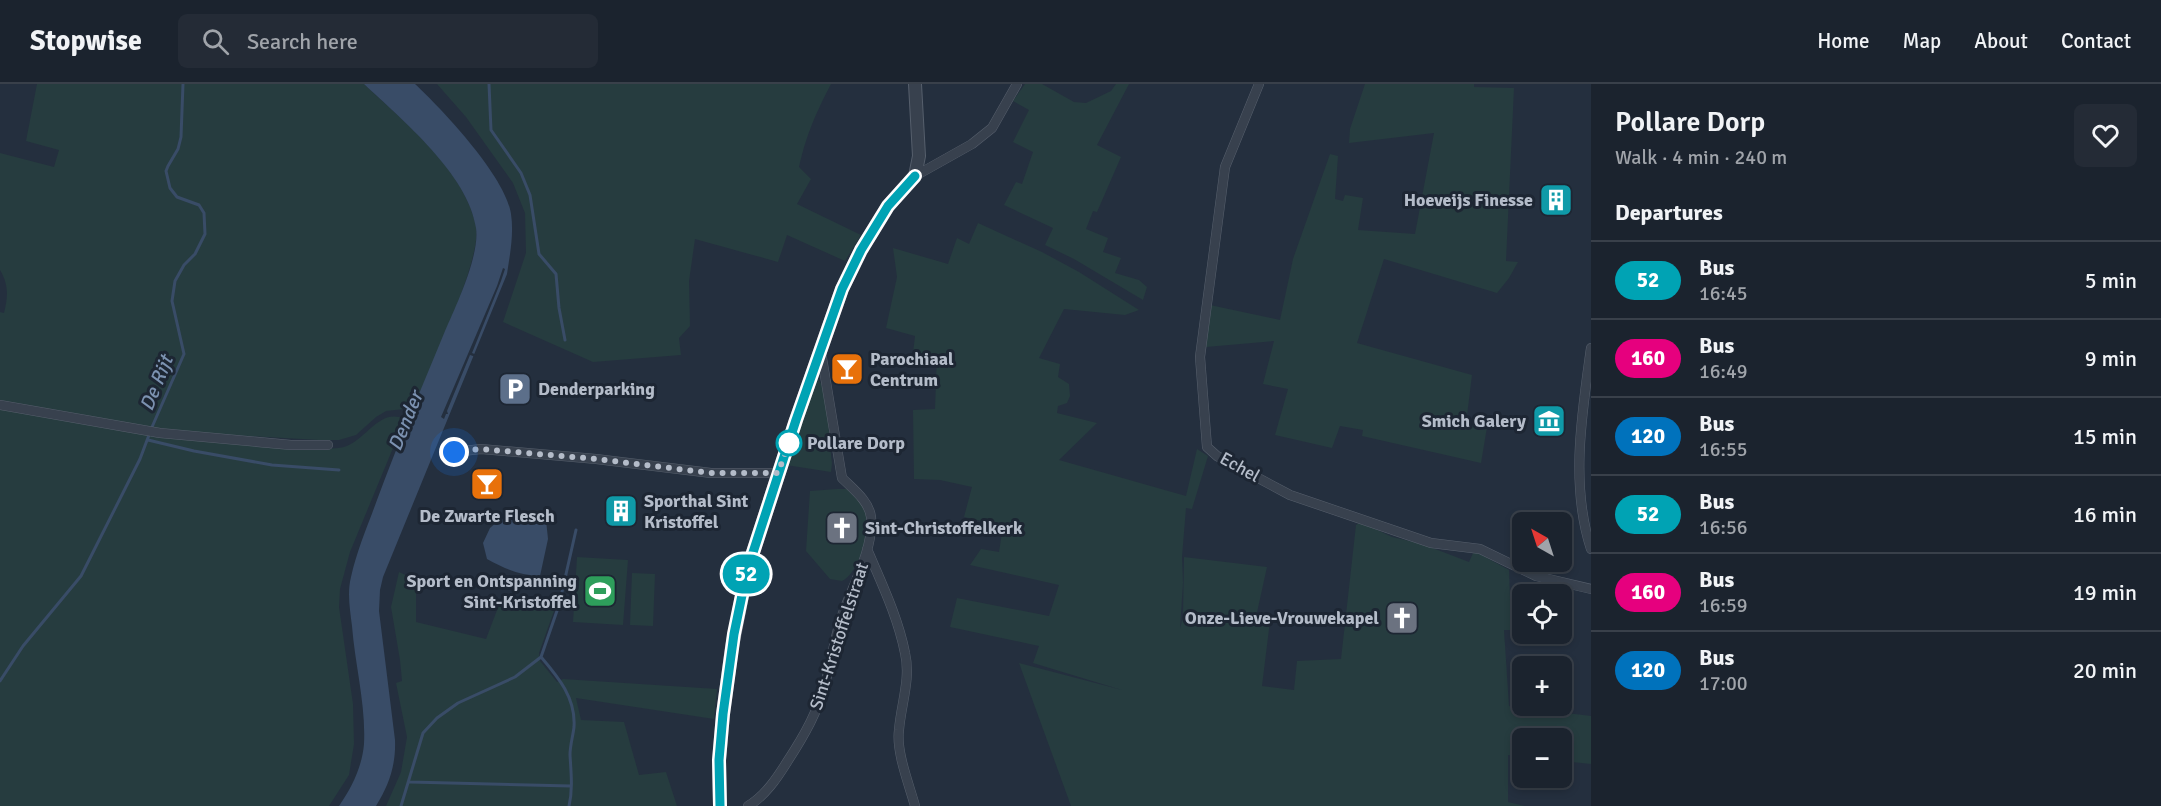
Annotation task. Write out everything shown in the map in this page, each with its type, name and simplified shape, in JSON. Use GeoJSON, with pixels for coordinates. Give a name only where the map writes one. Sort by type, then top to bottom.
{"type":"FeatureCollection","features":[{"type":"Feature","properties":{"kind":"street"},"geometry":{"type":"LineString","coordinates":[[915,84],[919,156],[915,176]]}},
{"type":"Feature","properties":{"kind":"street"},"geometry":{"type":"LineString","coordinates":[[720,806],[720,749],[734,634],[753,550],[842,289],[861,250],[888,206],[915,176],[972,144],[992,128],[1017,84]]}},
{"type":"Feature","properties":{"kind":"street","name":"Echel"},"geometry":{"type":"LineString","coordinates":[[1259,84],[1225,167],[1200,357],[1207,447],[1217,456],[1290,495],[1431,543],[1480,549],[1536,576],[1591,589]]}},
{"type":"Feature","properties":{"kind":"street"},"geometry":{"type":"LineString","coordinates":[[1591,348],[1581,434],[1580,465],[1583,521],[1591,549]]}},
{"type":"Feature","properties":{"kind":"street","name":"Sint-Kristoffelstraat"},"geometry":{"type":"LineString","coordinates":[[748,806],[778,777],[808,730],[826,681],[837,630],[867,549],[871,516],[864,501],[842,478],[821,349]]}},
{"type":"Feature","properties":{"kind":"street"},"geometry":{"type":"LineString","coordinates":[[0,405],[160,433],[259,442],[328,445]]}},
{"type":"Feature","properties":{"kind":"street"},"geometry":{"type":"LineString","coordinates":[[454,452],[481,449],[596,459],[711,473],[778,473]]}},
{"type":"Feature","properties":{"kind":"street"},"geometry":{"type":"LineString","coordinates":[[867,549],[895,617],[906,654],[907,691],[898,732],[902,760],[915,806]]}},
{"type":"Feature","properties":{"kind":"green space"},"geometry":{"type":"Polygon","coordinates":[[[37,84],[364,84],[414,131],[446,166],[469,205],[476,226],[476,242],[463,289],[412,411],[404,409],[386,411],[356,435],[339,440],[319,440],[214,434],[152,427],[0,400],[0,312],[4,313],[7,291],[0,270],[0,153],[54,167],[59,150],[26,141],[37,84]]]}},
{"type":"Feature","properties":{"kind":"green space"},"geometry":{"type":"Polygon","coordinates":[[[437,84],[831,84],[812,124],[802,155],[799,167],[811,179],[797,204],[861,235],[845,261],[787,235],[778,262],[695,239],[689,281],[690,326],[679,338],[681,355],[593,362],[503,322],[526,253],[525,213],[513,183],[466,117],[437,84]]]}},
{"type":"Feature","properties":{"kind":"green space"},"geometry":{"type":"Polygon","coordinates":[[[1025,84],[1042,84],[1074,102],[1086,103],[1111,91],[1116,84],[1129,84],[1097,145],[1121,157],[1097,212],[1093,211],[1086,229],[1108,238],[1103,252],[1121,258],[1115,273],[1139,280],[1147,287],[1143,300],[1074,259],[1045,245],[1053,228],[1004,205],[1016,182],[1022,184],[1033,152],[1013,142],[1029,110],[1013,101],[1025,84]]]}},
{"type":"Feature","properties":{"kind":"green space"},"geometry":{"type":"Polygon","coordinates":[[[1365,84],[1474,84],[1474,87],[1514,88],[1506,261],[1518,262],[1509,278],[1497,293],[1384,259],[1357,343],[1472,375],[1466,424],[1487,427],[1481,463],[1362,436],[1363,430],[1340,426],[1332,448],[1275,435],[1288,389],[1263,384],[1274,341],[1206,347],[1210,305],[1280,320],[1293,259],[1330,154],[1338,156],[1335,199],[1343,201],[1345,195],[1363,198],[1358,230],[1415,234],[1434,133],[1349,143],[1350,129],[1365,84]]]}},
{"type":"Feature","properties":{"kind":"green space"},"geometry":{"type":"Polygon","coordinates":[[[978,223],[1042,252],[1079,272],[1139,310],[1125,315],[1064,309],[1039,358],[1060,364],[1058,377],[1069,384],[1070,396],[1067,403],[1058,406],[1057,413],[1097,423],[1059,460],[1186,496],[1197,449],[1208,456],[1192,509],[1186,508],[1180,629],[1183,616],[1184,557],[1267,567],[1256,617],[1270,621],[1262,686],[1294,690],[1297,661],[1341,659],[1356,525],[1361,522],[1392,537],[1422,544],[1469,562],[1474,551],[1509,570],[1511,630],[1504,630],[1509,706],[1512,706],[1512,716],[1572,716],[1572,714],[1591,716],[1591,764],[1572,762],[1572,728],[1512,728],[1512,756],[1508,755],[1508,802],[1525,806],[1071,806],[1019,663],[1122,690],[1033,663],[1039,646],[950,627],[957,598],[1049,616],[1059,585],[970,565],[981,549],[999,552],[1003,526],[964,517],[972,487],[940,480],[914,479],[913,410],[935,409],[937,354],[913,353],[915,336],[886,328],[897,277],[893,248],[948,264],[957,238],[969,244],[978,223]]]}},
{"type":"Feature","properties":{"kind":"green space"},"geometry":{"type":"Polygon","coordinates":[[[818,379],[826,405],[831,472],[786,465],[815,380],[818,379]]]}},
{"type":"Feature","properties":{"kind":"green space"},"geometry":{"type":"Polygon","coordinates":[[[0,407],[150,435],[321,449],[341,448],[352,443],[388,417],[396,416],[405,419],[350,552],[340,589],[339,607],[353,704],[354,744],[349,775],[329,806],[0,806],[0,407]]]}},
{"type":"Feature","properties":{"kind":"green space"},"geometry":{"type":"Polygon","coordinates":[[[849,489],[852,492],[864,509],[868,524],[858,562],[848,577],[842,581],[830,579],[806,551],[810,491],[849,489]]]}},
{"type":"Feature","properties":{"kind":"green space","name":"Sport en Ontspanning Sint-Kristoffel"},"geometry":{"type":"Polygon","coordinates":[[[577,557],[628,560],[623,625],[573,622],[577,557]]]}},
{"type":"Feature","properties":{"kind":"green space"},"geometry":{"type":"Polygon","coordinates":[[[399,572],[416,580],[416,622],[486,639],[502,597],[555,608],[539,653],[540,661],[557,682],[563,679],[717,689],[714,719],[576,698],[581,720],[624,722],[639,775],[666,772],[677,806],[386,806],[401,772],[407,737],[396,683],[402,681],[391,607],[399,572]]]}},
{"type":"Feature","properties":{"kind":"green space"},"geometry":{"type":"Polygon","coordinates":[[[632,573],[655,574],[653,626],[630,625],[632,573]]]}},
{"type":"Feature","properties":{"kind":"water"},"geometry":{"type":"Polygon","coordinates":[[[364,84],[415,84],[441,110],[471,144],[498,182],[507,199],[511,214],[512,236],[507,274],[383,577],[380,590],[379,611],[395,740],[391,774],[376,806],[339,806],[356,776],[364,744],[362,700],[349,601],[351,577],[356,557],[393,457],[466,280],[476,239],[476,228],[470,208],[447,168],[414,131],[364,84]]]}},
{"type":"Feature","properties":{"kind":"water"},"geometry":{"type":"Polygon","coordinates":[[[535,515],[546,520],[548,539],[540,576],[513,571],[487,559],[483,543],[490,528],[499,520],[535,515]]]}},
{"type":"Feature","properties":{"kind":"pier"},"geometry":{"type":"Polygon","coordinates":[[[503,268],[505,269],[501,281],[472,353],[477,355],[476,357],[470,355],[447,411],[448,414],[444,419],[441,417],[503,268]]]}},
{"type":"Feature","properties":{"kind":"waterway","name":"De Rijt"},"geometry":{"type":"LineString","coordinates":[[0,681],[23,646],[81,576],[140,459],[184,354],[172,301],[175,281],[184,265],[195,254],[205,234],[204,213],[199,205],[177,197],[170,188],[166,171],[178,149],[181,137],[183,84]]}},
{"type":"Feature","properties":{"kind":"waterway"},"geometry":{"type":"LineString","coordinates":[[489,84],[491,130],[521,173],[530,195],[539,254],[556,274],[565,340]]}},
{"type":"Feature","properties":{"kind":"waterway"},"geometry":{"type":"LineString","coordinates":[[148,440],[272,465],[339,470]]}},
{"type":"Feature","properties":{"kind":"waterway","name":"De Rijt"},"geometry":{"type":"LineString","coordinates":[[401,806],[423,733],[437,718],[458,703],[515,677],[541,657],[559,605],[576,530]]}},
{"type":"Feature","properties":{"kind":"waterway"},"geometry":{"type":"LineString","coordinates":[[541,657],[565,689],[574,716],[570,751],[569,806]]}},
{"type":"Feature","properties":{"kind":"waterway"},"geometry":{"type":"LineString","coordinates":[[410,782],[571,786]]}},
{"type":"Feature","properties":{"kind":"bus line","name":"52"},"geometry":{"type":"LineString","coordinates":[[720,806],[719,760],[727,677],[738,613],[756,540],[842,289],[861,250],[888,206],[915,176]]}},
{"type":"Feature","properties":{"kind":"place","name":"Hoeveijs Finesse"},"geometry":{"type":"Point","coordinates":[1556,200]}},
{"type":"Feature","properties":{"kind":"place","name":"Parochiaal Centrum"},"geometry":{"type":"Point","coordinates":[847,369]}},
{"type":"Feature","properties":{"kind":"place","name":"Denderparking"},"geometry":{"type":"Point","coordinates":[515,389]}},
{"type":"Feature","properties":{"kind":"place","name":"Smich Galery"},"geometry":{"type":"Point","coordinates":[1549,421]}},
{"type":"Feature","properties":{"kind":"place","name":"Pollare Dorp"},"geometry":{"type":"Point","coordinates":[789,443]}},
{"type":"Feature","properties":{"kind":"place","name":"De Zwarte Flesch"},"geometry":{"type":"Point","coordinates":[487,484]}},
{"type":"Feature","properties":{"kind":"place","name":"Sporthal Sint Kristoffel"},"geometry":{"type":"Point","coordinates":[621,511]}},
{"type":"Feature","properties":{"kind":"place","name":"Sint-Christoffelkerk"},"geometry":{"type":"Point","coordinates":[842,528]}},
{"type":"Feature","properties":{"kind":"place","name":"Sport en Ontspanning Sint-Kristoffel"},"geometry":{"type":"Point","coordinates":[600,591]}},
{"type":"Feature","properties":{"kind":"place","name":"Onze-Lieve-Vrouwekapel"},"geometry":{"type":"Point","coordinates":[1402,618]}},
{"type":"Feature","properties":{"kind":"route"},"geometry":{"type":"LineString","coordinates":[[454,452],[481,449],[596,459],[711,473],[755,474],[778,473],[789,443]]}},
{"type":"Feature","properties":{"kind":"water label","name":"Dender"},"geometry":{"type":"Point","coordinates":[405,421]}}]}
